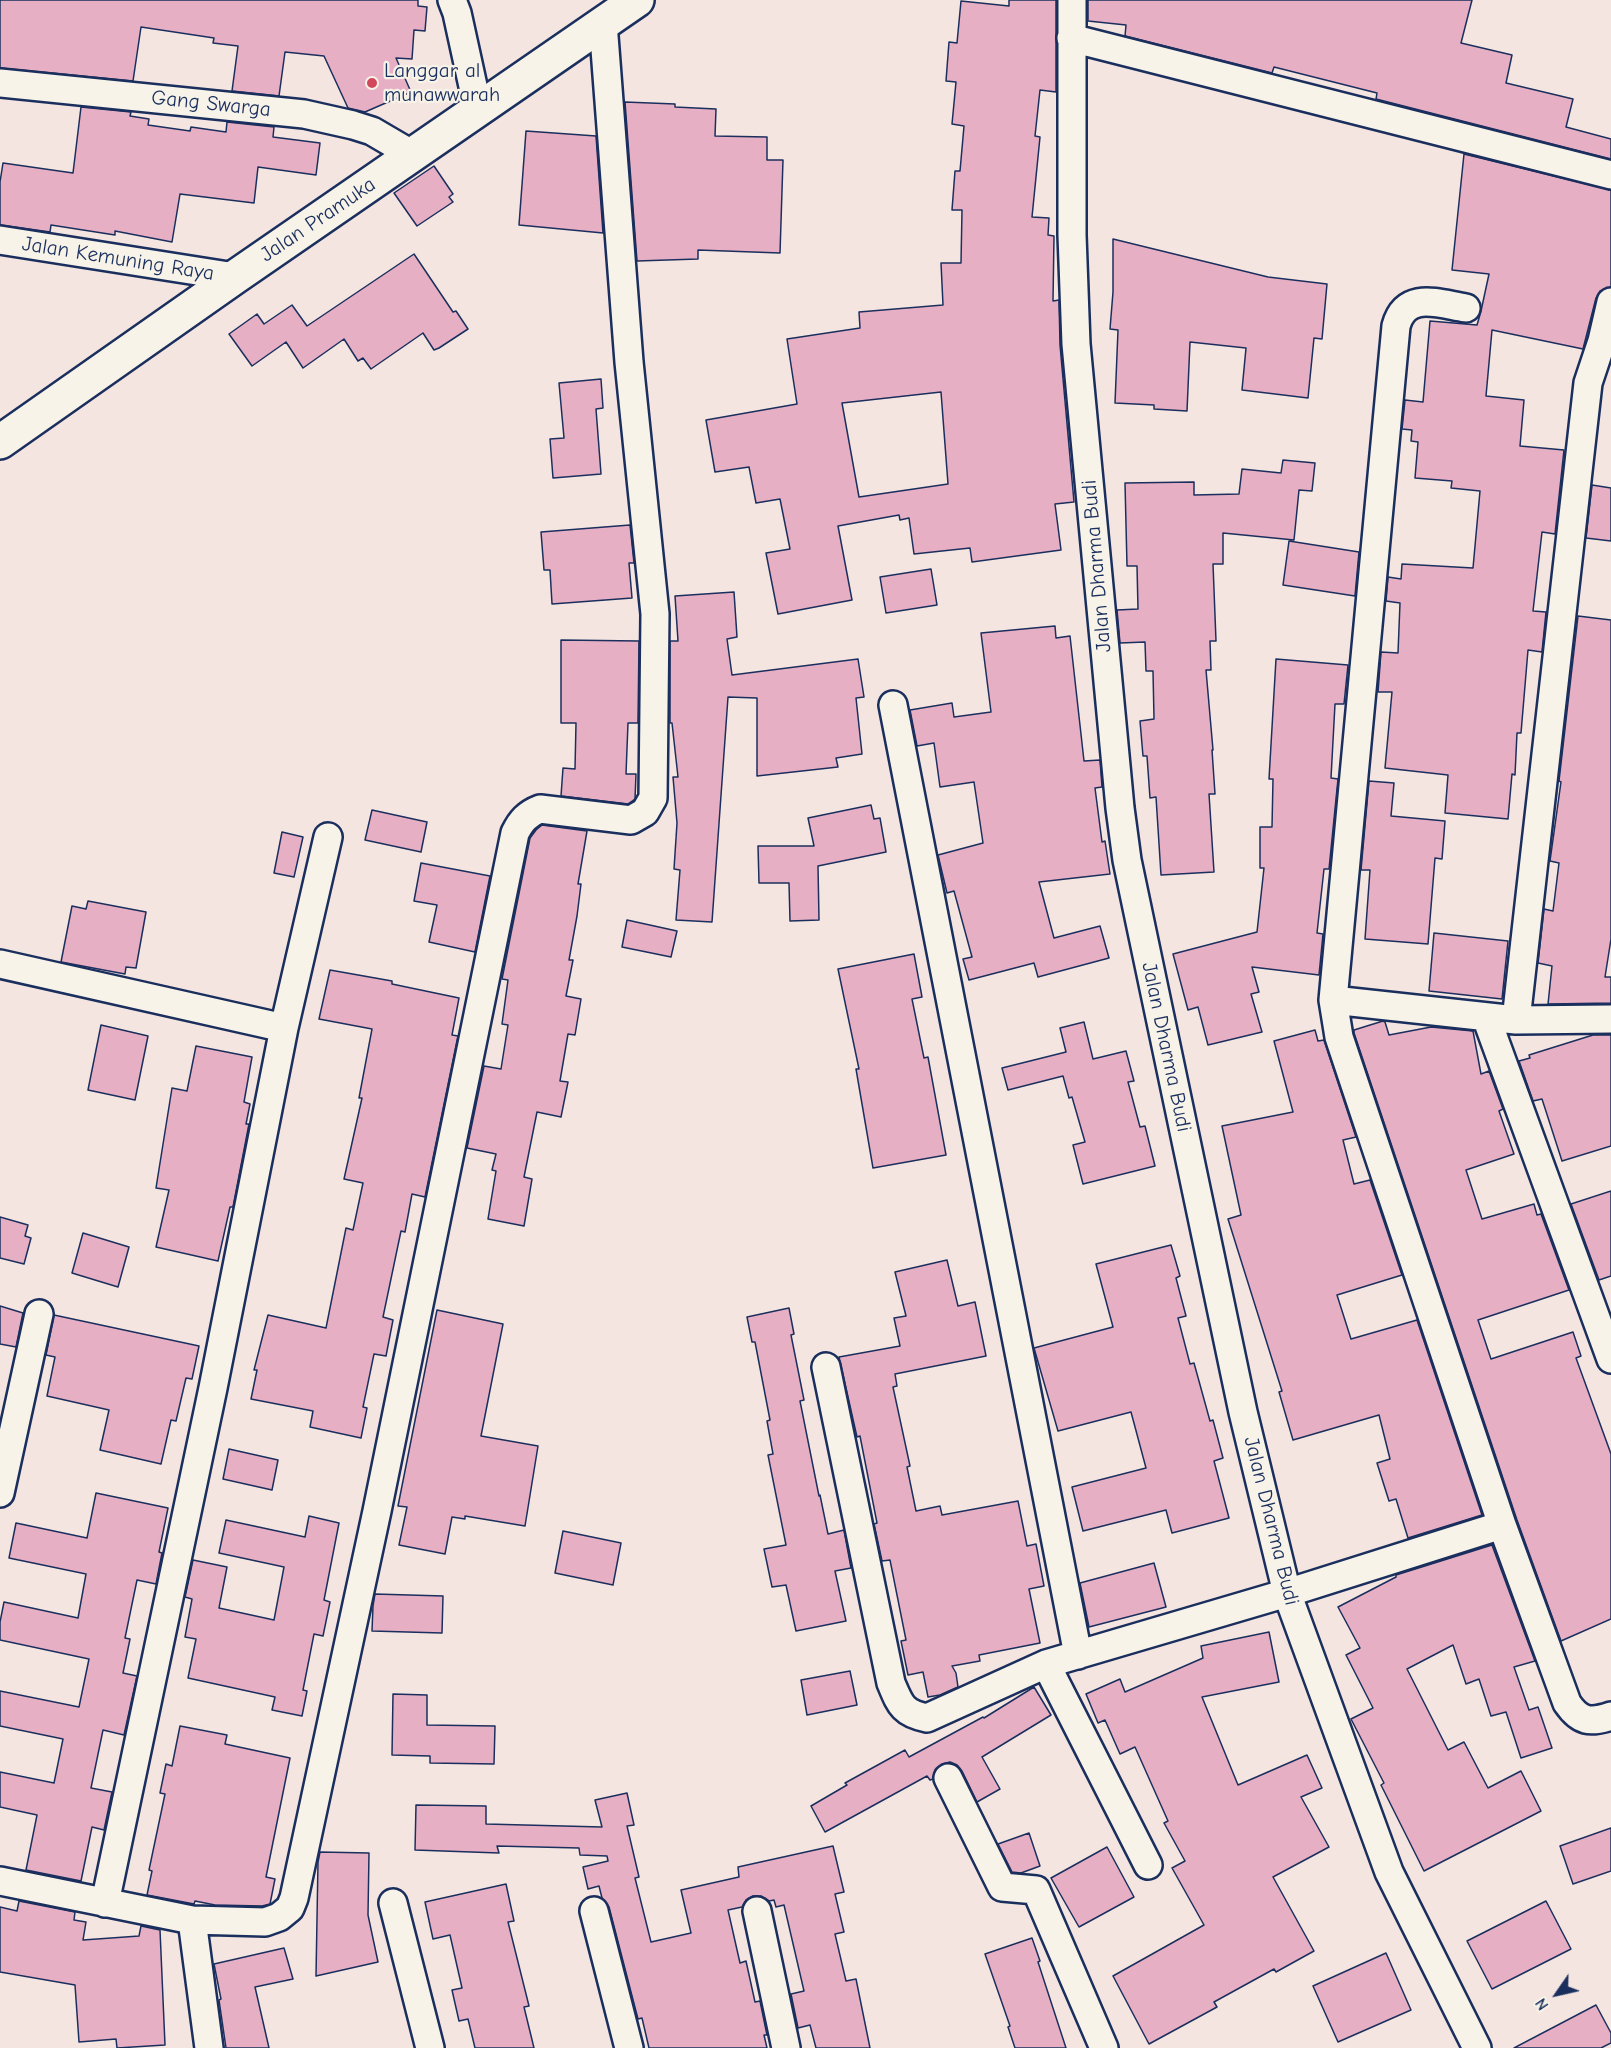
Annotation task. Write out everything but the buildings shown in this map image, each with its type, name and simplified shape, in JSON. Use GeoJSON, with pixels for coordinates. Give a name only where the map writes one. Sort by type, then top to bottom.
{"type":"FeatureCollection","features":[{"type":"Feature","properties":{"kind":"main road","name":"Jalan Pramuka"},"geometry":{"type":"LineString","coordinates":[[0,442],[637,0]]}},
{"type":"Feature","properties":{"kind":"street"},"geometry":{"type":"LineString","coordinates":[[452,0],[457,13],[478,109]]}},
{"type":"Feature","properties":{"kind":"street","name":"Jalan Dharma Budi"},"geometry":{"type":"LineString","coordinates":[[1072,0],[1072,235],[1076,344],[1120,808],[1127,860],[1240,1400],[1287,1593],[1389,1872],[1477,2048]]}},
{"type":"Feature","properties":{"kind":"street"},"geometry":{"type":"LineString","coordinates":[[0,1881],[192,1920],[265,1922],[290,1908],[377,1511],[515,833],[521,821],[530,813],[540,809],[632,820],[645,812],[653,798],[655,614],[629,362],[603,23]]}},
{"type":"Feature","properties":{"kind":"street"},"geometry":{"type":"LineString","coordinates":[[1071,38],[1611,175]]}},
{"type":"Feature","properties":{"kind":"street","name":"Gang Swarga"},"geometry":{"type":"LineString","coordinates":[[0,83],[304,114],[353,124],[372,131],[413,155]]}},
{"type":"Feature","properties":{"kind":"street","name":"Jalan Kemuning Raya"},"geometry":{"type":"LineString","coordinates":[[0,240],[235,277]]}},
{"type":"Feature","properties":{"kind":"street"},"geometry":{"type":"LineString","coordinates":[[1466,308],[1420,301],[1410,305],[1402,312],[1396,326],[1334,1000],[1339,1037],[1502,1525],[1568,1703],[1575,1715],[1587,1720],[1610,1720]]}},
{"type":"Feature","properties":{"kind":"street"},"geometry":{"type":"LineString","coordinates":[[1516,1020],[1588,383],[1602,341],[1611,302]]}},
{"type":"Feature","properties":{"kind":"street"},"geometry":{"type":"LineString","coordinates":[[893,705],[1078,1655]]}},
{"type":"Feature","properties":{"kind":"street"},"geometry":{"type":"LineString","coordinates":[[105,1903],[215,1377],[284,1028],[328,837]]}},
{"type":"Feature","properties":{"kind":"street"},"geometry":{"type":"LineString","coordinates":[[0,964],[284,1028]]}},
{"type":"Feature","properties":{"kind":"street"},"geometry":{"type":"LineString","coordinates":[[1334,1000],[1516,1020],[1611,1018]]}},
{"type":"Feature","properties":{"kind":"street"},"geometry":{"type":"LineString","coordinates":[[1486,1017],[1611,1359]]}},
{"type":"Feature","properties":{"kind":"street"},"geometry":{"type":"LineString","coordinates":[[0,1493],[39,1314]]}},
{"type":"Feature","properties":{"kind":"street"},"geometry":{"type":"LineString","coordinates":[[826,1367],[891,1683],[901,1706],[913,1715],[927,1718],[1046,1664],[1287,1593],[1502,1525]]}},
{"type":"Feature","properties":{"kind":"street"},"geometry":{"type":"LineString","coordinates":[[1046,1664],[1148,1865]]}},
{"type":"Feature","properties":{"kind":"street"},"geometry":{"type":"LineString","coordinates":[[948,1778],[1002,1887],[1036,1890],[1104,2048]]}},
{"type":"Feature","properties":{"kind":"street"},"geometry":{"type":"LineString","coordinates":[[393,1903],[430,2048]]}},
{"type":"Feature","properties":{"kind":"street"},"geometry":{"type":"LineString","coordinates":[[594,1911],[628,2048]]}},
{"type":"Feature","properties":{"kind":"street"},"geometry":{"type":"LineString","coordinates":[[757,1911],[786,2048]]}},
{"type":"Feature","properties":{"kind":"street"},"geometry":{"type":"LineString","coordinates":[[192,1920],[209,2048]]}},
{"type":"Feature","properties":{"kind":"place","name":"Langgar al munawwarah"},"geometry":{"type":"Point","coordinates":[372,83]}}]}
